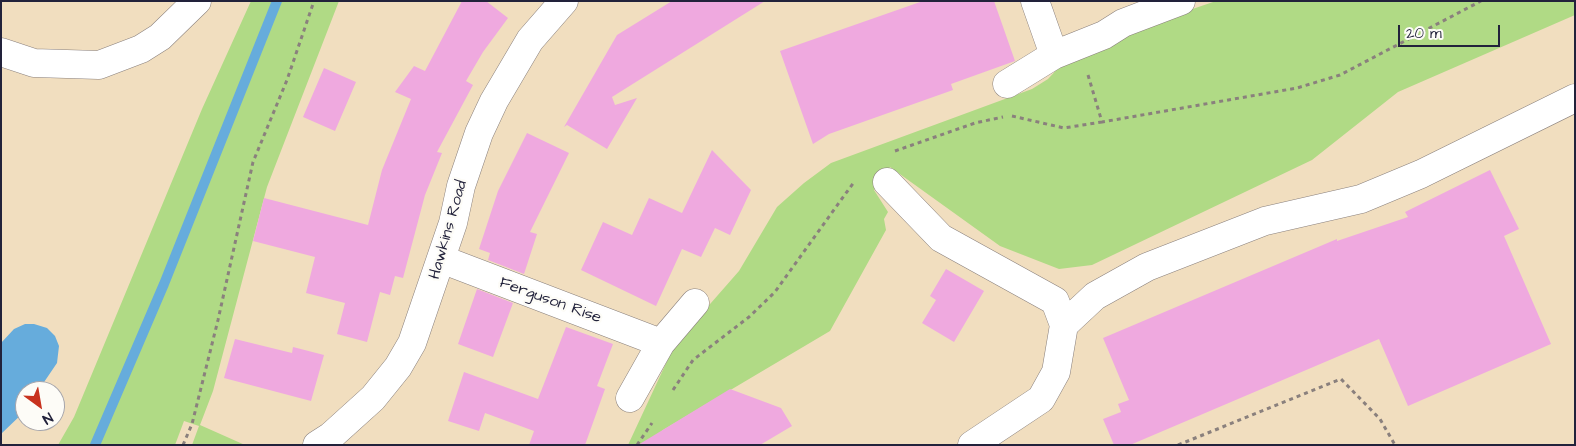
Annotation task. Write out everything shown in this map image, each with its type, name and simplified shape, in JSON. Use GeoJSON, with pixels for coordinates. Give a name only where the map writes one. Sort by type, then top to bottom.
{"type":"FeatureCollection","features":[{"type":"Feature","properties":{"kind":"street"},"geometry":{"type":"LineString","coordinates":[[1,52],[34,62],[99,64],[141,49],[160,37],[197,1]]}},
{"type":"Feature","properties":{"kind":"street","name":"Hawkins Road"},"geometry":{"type":"LineString","coordinates":[[317,445],[331,436],[373,398],[398,367],[420,321],[453,223],[461,186],[479,133],[490,109],[530,40],[564,1]]}},
{"type":"Feature","properties":{"kind":"street"},"geometry":{"type":"LineString","coordinates":[[1035,1],[1054,55]]}},
{"type":"Feature","properties":{"kind":"street"},"geometry":{"type":"LineString","coordinates":[[1006,84],[1054,55],[1104,35],[1123,23],[1181,1]]}},
{"type":"Feature","properties":{"kind":"street"},"geometry":{"type":"LineString","coordinates":[[1064,325],[1095,296],[1147,267],[1266,221],[1361,198],[1420,174],[1575,98]]}},
{"type":"Feature","properties":{"kind":"street"},"geometry":{"type":"LineString","coordinates":[[887,182],[941,238],[1055,300],[1064,325],[1056,372],[1041,399],[972,445]]}},
{"type":"Feature","properties":{"kind":"street","name":"Ferguson Rise"},"geometry":{"type":"LineString","coordinates":[[441,259],[660,343]]}},
{"type":"Feature","properties":{"kind":"street"},"geometry":{"type":"LineString","coordinates":[[630,398],[660,343],[695,303]]}},
{"type":"Feature","properties":{"kind":"path"},"geometry":{"type":"LineString","coordinates":[[183,445],[192,424],[218,320],[253,162],[287,80],[314,1]]}},
{"type":"Feature","properties":{"kind":"path"},"geometry":{"type":"LineString","coordinates":[[1079,45],[1102,122],[1296,88],[1340,75],[1481,1]]}},
{"type":"Feature","properties":{"kind":"path"},"geometry":{"type":"LineString","coordinates":[[673,391],[693,360],[749,317],[775,292]]}},
{"type":"Feature","properties":{"kind":"path"},"geometry":{"type":"LineString","coordinates":[[1178,445],[1341,380],[1380,419],[1396,445]]}},
{"type":"Feature","properties":{"kind":"path"},"geometry":{"type":"LineString","coordinates":[[637,445],[652,422]]}},
{"type":"Feature","properties":{"kind":"green space"},"geometry":{"type":"Polygon","coordinates":[[[251,1],[339,1],[267,187],[213,391],[200,425],[245,445],[192,445],[199,426],[184,421],[175,445],[58,445],[74,417],[202,109],[251,1]]]}},
{"type":"Feature","properties":{"kind":"green space"},"geometry":{"type":"Polygon","coordinates":[[[1216,1],[1575,1],[1575,15],[1398,92],[1312,160],[1092,265],[1059,269],[1000,246],[890,167],[874,190],[888,212],[884,219],[886,230],[830,331],[663,430],[649,445],[628,445],[675,344],[739,271],[777,207],[804,183],[831,163],[1032,89],[1048,79],[1062,64],[1128,31],[1216,1]]]}},
{"type":"Feature","properties":{"kind":"water"},"geometry":{"type":"Polygon","coordinates":[[[25,324],[34,324],[47,328],[55,336],[59,346],[57,363],[45,381],[15,381],[15,421],[1,434],[1,343],[14,329],[25,324]]]}},
{"type":"Feature","properties":{"kind":"building"},"geometry":{"type":"Polygon","coordinates":[[[462,1],[486,1],[508,18],[483,52],[466,81],[473,85],[437,152],[442,153],[425,195],[403,278],[395,276],[390,295],[380,292],[367,342],[337,334],[345,303],[306,293],[315,257],[253,241],[264,198],[368,225],[382,170],[411,99],[395,92],[414,66],[425,71],[462,1]]]}},
{"type":"Feature","properties":{"kind":"building"},"geometry":{"type":"Polygon","coordinates":[[[672,1],[765,1],[612,97],[615,105],[637,98],[607,149],[567,125],[564,127],[617,35],[672,1]]]}},
{"type":"Feature","properties":{"kind":"building"},"geometry":{"type":"Polygon","coordinates":[[[923,1],[994,1],[1015,61],[951,84],[953,90],[829,134],[813,144],[780,51],[923,1]]]}},
{"type":"Feature","properties":{"kind":"building"},"geometry":{"type":"Polygon","coordinates":[[[324,68],[356,82],[335,131],[303,117],[324,68]]]}},
{"type":"Feature","properties":{"kind":"building"},"geometry":{"type":"Polygon","coordinates":[[[527,133],[569,153],[530,232],[537,234],[524,274],[488,260],[490,253],[479,249],[498,191],[527,133]]]}},
{"type":"Feature","properties":{"kind":"building"},"geometry":{"type":"Polygon","coordinates":[[[712,150],[751,190],[730,235],[715,228],[701,257],[682,249],[656,306],[581,270],[603,222],[632,235],[649,198],[682,213],[712,150]]]}},
{"type":"Feature","properties":{"kind":"building"},"geometry":{"type":"Polygon","coordinates":[[[1490,170],[1519,229],[1504,236],[1551,344],[1408,406],[1379,339],[1130,445],[1114,445],[1103,419],[1121,412],[1118,404],[1129,400],[1103,338],[1337,239],[1337,241],[1408,217],[1405,212],[1490,170]]]}},
{"type":"Feature","properties":{"kind":"building"},"geometry":{"type":"Polygon","coordinates":[[[946,269],[984,291],[954,342],[922,323],[936,300],[930,296],[946,269]]]}},
{"type":"Feature","properties":{"kind":"building"},"geometry":{"type":"Polygon","coordinates":[[[477,289],[513,303],[493,357],[458,344],[477,289]]]}},
{"type":"Feature","properties":{"kind":"building"},"geometry":{"type":"Polygon","coordinates":[[[566,327],[613,344],[597,386],[605,389],[585,445],[529,445],[534,431],[485,413],[479,431],[448,421],[464,372],[538,399],[566,327]]]}},
{"type":"Feature","properties":{"kind":"building"},"geometry":{"type":"Polygon","coordinates":[[[235,339],[292,353],[293,347],[324,355],[311,401],[224,378],[235,339]]]}},
{"type":"Feature","properties":{"kind":"building"},"geometry":{"type":"Polygon","coordinates":[[[730,389],[781,408],[792,426],[760,445],[638,445],[730,389]]]}},
{"type":"Feature","properties":{"kind":"waterway"},"geometry":{"type":"LineString","coordinates":[[95,445],[164,284],[277,1]]}}]}
